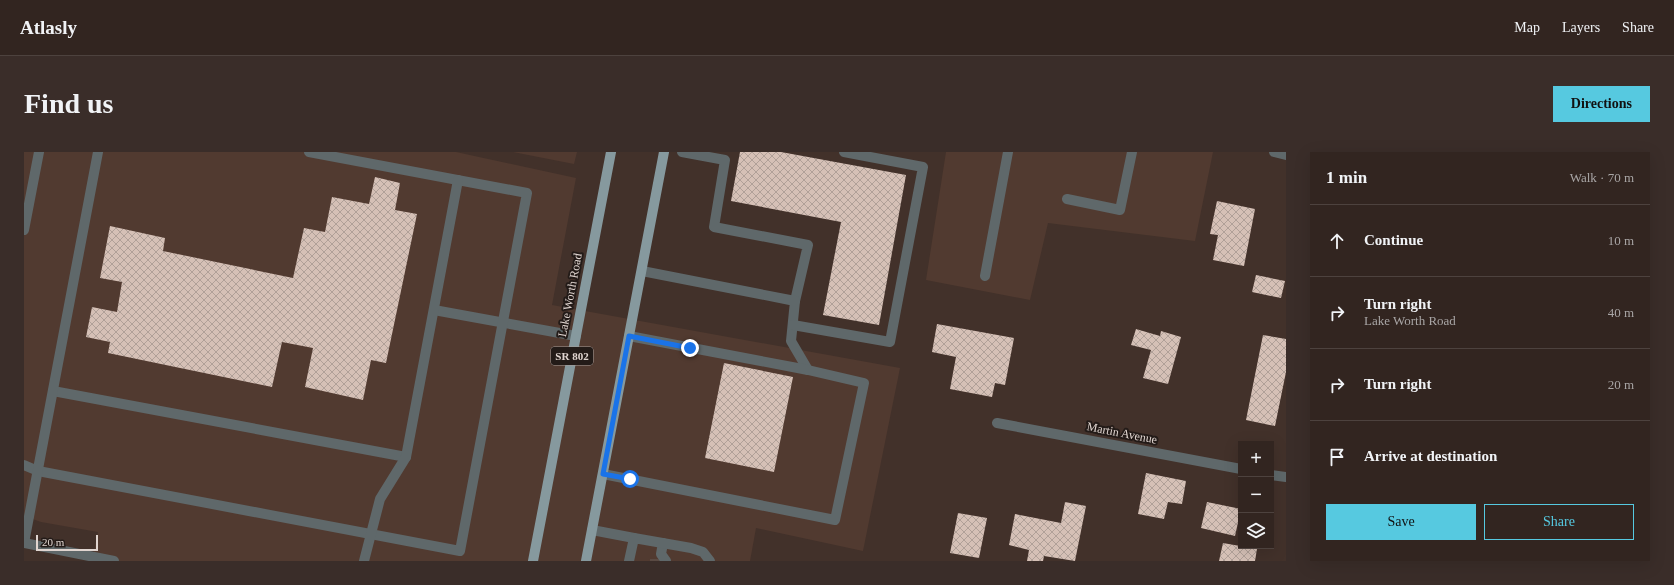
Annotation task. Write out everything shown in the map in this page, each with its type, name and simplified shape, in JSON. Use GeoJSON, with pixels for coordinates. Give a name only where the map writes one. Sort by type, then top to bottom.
{"type":"FeatureCollection","features":[{"type":"Feature","properties":{"kind":"main road","name":"Lake Worth Road"},"geometry":{"type":"LineString","coordinates":[[533,561],[611,152]]}},
{"type":"Feature","properties":{"kind":"main road"},"geometry":{"type":"LineString","coordinates":[[586,561],[664,152]]}},
{"type":"Feature","properties":{"kind":"street"},"geometry":{"type":"LineString","coordinates":[[24,230],[39,152]]}},
{"type":"Feature","properties":{"kind":"street"},"geometry":{"type":"LineString","coordinates":[[98,152],[24,543],[114,561]]}},
{"type":"Feature","properties":{"kind":"street"},"geometry":{"type":"LineString","coordinates":[[24,465],[38,471],[460,551],[527,193],[309,152]]}},
{"type":"Feature","properties":{"kind":"street"},"geometry":{"type":"LineString","coordinates":[[682,152],[726,156],[714,227],[808,245],[795,301],[791,341],[808,370]]}},
{"type":"Feature","properties":{"kind":"street"},"geometry":{"type":"LineString","coordinates":[[793,325],[890,342],[923,167],[844,152]]}},
{"type":"Feature","properties":{"kind":"street"},"geometry":{"type":"LineString","coordinates":[[985,276],[1008,152]]}},
{"type":"Feature","properties":{"kind":"street"},"geometry":{"type":"LineString","coordinates":[[1067,200],[1120,210],[1132,152]]}},
{"type":"Feature","properties":{"kind":"street"},"geometry":{"type":"LineString","coordinates":[[1274,152],[1286,155]]}},
{"type":"Feature","properties":{"kind":"street"},"geometry":{"type":"LineString","coordinates":[[364,561],[380,499],[406,457],[458,180]]}},
{"type":"Feature","properties":{"kind":"street"},"geometry":{"type":"LineString","coordinates":[[642,271],[795,301]]}},
{"type":"Feature","properties":{"kind":"street"},"geometry":{"type":"LineString","coordinates":[[434,310],[576,336]]}},
{"type":"Feature","properties":{"kind":"street"},"geometry":{"type":"LineString","coordinates":[[603,474],[835,520],[864,383],[808,370],[629,336]]}},
{"type":"Feature","properties":{"kind":"street"},"geometry":{"type":"LineString","coordinates":[[53,391],[406,457]]}},
{"type":"Feature","properties":{"kind":"street","name":"Martin Avenue"},"geometry":{"type":"LineString","coordinates":[[997,423],[1238,468]]}},
{"type":"Feature","properties":{"kind":"street"},"geometry":{"type":"LineString","coordinates":[[1274,475],[1286,477]]}},
{"type":"Feature","properties":{"kind":"street"},"geometry":{"type":"LineString","coordinates":[[592,530],[691,548],[703,552],[710,561]]}},
{"type":"Feature","properties":{"kind":"street"},"geometry":{"type":"LineString","coordinates":[[629,561],[634,538]]}},
{"type":"Feature","properties":{"kind":"street"},"geometry":{"type":"LineString","coordinates":[[661,558],[663,543]]}},
{"type":"Feature","properties":{"kind":"shaded area"},"geometry":{"type":"Polygon","coordinates":[[[24,152],[456,152],[576,178],[552,305],[900,368],[863,551],[756,528],[750,561],[92,561],[98,532],[41,522],[24,516],[24,152]]]}},
{"type":"Feature","properties":{"kind":"shaded area"},"geometry":{"type":"Polygon","coordinates":[[[513,152],[577,152],[574,164],[513,152]]]}},
{"type":"Feature","properties":{"kind":"shaded area"},"geometry":{"type":"Polygon","coordinates":[[[946,152],[1213,152],[1195,241],[1048,223],[1030,300],[926,280],[946,152]]]}},
{"type":"Feature","properties":{"kind":"building"},"geometry":{"type":"Polygon","coordinates":[[[740,152],[781,152],[906,175],[879,325],[823,315],[841,222],[731,201],[740,152]]]}},
{"type":"Feature","properties":{"kind":"building"},"geometry":{"type":"Polygon","coordinates":[[[375,177],[400,183],[395,210],[417,214],[386,363],[371,360],[363,400],[305,387],[313,348],[282,342],[272,387],[108,353],[110,342],[86,337],[92,307],[117,312],[122,282],[100,278],[110,226],[165,238],[163,251],[293,278],[304,228],[325,232],[332,197],[369,204],[375,177]]]}},
{"type":"Feature","properties":{"kind":"building"},"geometry":{"type":"Polygon","coordinates":[[[1217,201],[1255,209],[1244,266],[1213,260],[1218,235],[1210,234],[1217,201]]]}},
{"type":"Feature","properties":{"kind":"building"},"geometry":{"type":"Polygon","coordinates":[[[1256,275],[1285,281],[1281,298],[1252,292],[1256,275]]]}},
{"type":"Feature","properties":{"kind":"building"},"geometry":{"type":"Polygon","coordinates":[[[937,324],[1014,338],[1005,385],[995,383],[992,397],[950,389],[956,357],[932,352],[937,324]]]}},
{"type":"Feature","properties":{"kind":"building"},"geometry":{"type":"Polygon","coordinates":[[[1136,329],[1160,336],[1161,331],[1181,337],[1168,384],[1143,378],[1151,350],[1131,345],[1136,329]]]}},
{"type":"Feature","properties":{"kind":"building"},"geometry":{"type":"Polygon","coordinates":[[[1263,335],[1286,339],[1286,372],[1275,426],[1246,420],[1263,335]]]}},
{"type":"Feature","properties":{"kind":"building"},"geometry":{"type":"Polygon","coordinates":[[[724,363],[793,377],[774,472],[705,458],[724,363]]]}},
{"type":"Feature","properties":{"kind":"building"},"geometry":{"type":"Polygon","coordinates":[[[1146,473],[1186,481],[1182,504],[1168,502],[1164,519],[1138,514],[1146,473]]]}},
{"type":"Feature","properties":{"kind":"building"},"geometry":{"type":"Polygon","coordinates":[[[1065,502],[1086,506],[1075,561],[1044,556],[1043,561],[1027,561],[1029,550],[1009,545],[1015,514],[1061,523],[1065,502]]]}},
{"type":"Feature","properties":{"kind":"building"},"geometry":{"type":"Polygon","coordinates":[[[1207,502],[1238,508],[1238,522],[1235,536],[1201,528],[1207,502]]]}},
{"type":"Feature","properties":{"kind":"building"},"geometry":{"type":"Polygon","coordinates":[[[958,513],[987,518],[979,558],[950,553],[958,513]]]}},
{"type":"Feature","properties":{"kind":"building"},"geometry":{"type":"Polygon","coordinates":[[[1223,543],[1238,546],[1238,549],[1257,549],[1255,561],[1219,561],[1223,543]]]}},
{"type":"Feature","properties":{"kind":"route"},"geometry":{"type":"LineString","coordinates":[[630,479],[603,474],[629,336],[690,348]]}}]}
